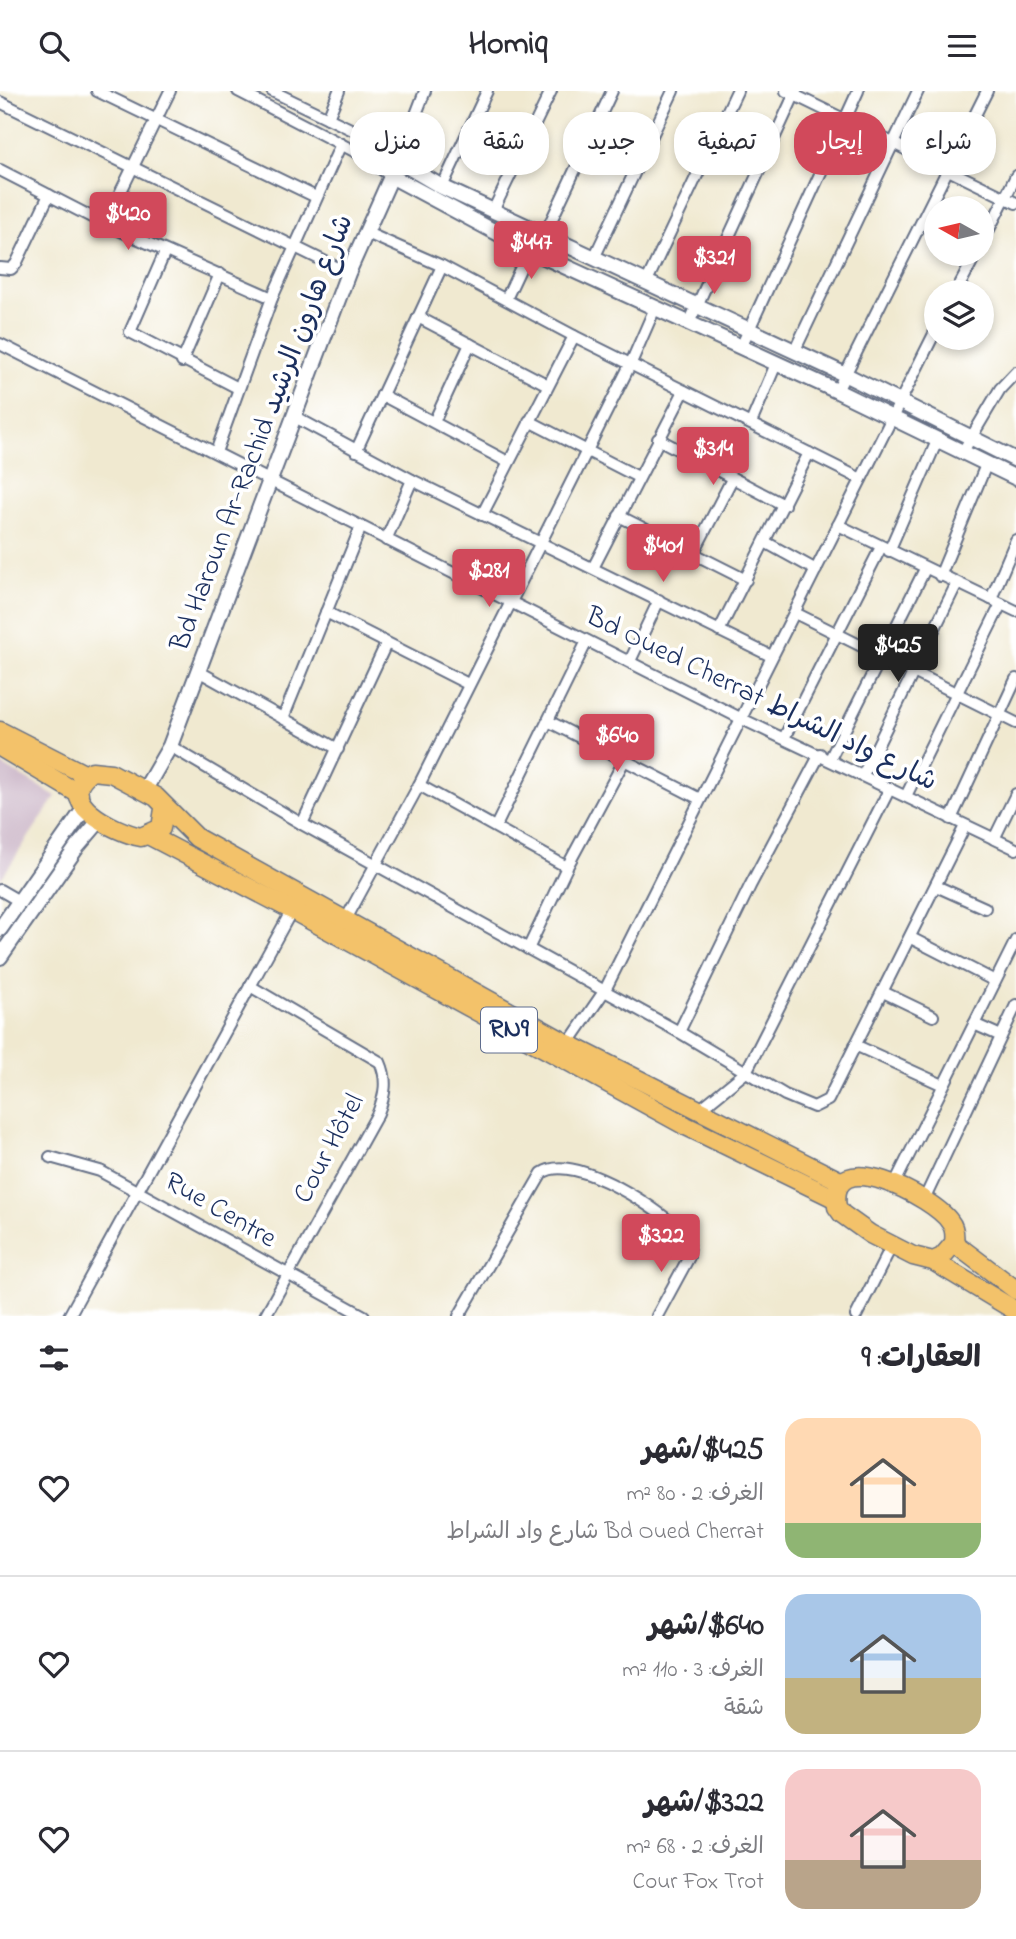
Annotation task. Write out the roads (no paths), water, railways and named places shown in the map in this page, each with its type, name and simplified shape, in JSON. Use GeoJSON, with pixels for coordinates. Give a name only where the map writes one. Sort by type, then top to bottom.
{"type":"FeatureCollection","features":[{"type":"Feature","properties":{"kind":"highway","name":"RN9"},"geometry":{"type":"LineString","coordinates":[[0,731],[86,775],[105,771],[156,797],[164,809],[197,838],[568,1044],[842,1182]]}},
{"type":"Feature","properties":{"kind":"highway","name":"RN9"},"geometry":{"type":"LineString","coordinates":[[0,747],[81,802],[100,820],[134,836],[149,836],[292,909],[686,1126],[836,1199],[842,1215],[892,1245],[933,1261],[1016,1311]]}},
{"type":"Feature","properties":{"kind":"highway"},"geometry":{"type":"LineString","coordinates":[[81,802],[86,775]]}},
{"type":"Feature","properties":{"kind":"highway"},"geometry":{"type":"LineString","coordinates":[[149,836],[164,822],[164,809]]}},
{"type":"Feature","properties":{"kind":"highway"},"geometry":{"type":"LineString","coordinates":[[836,1199],[842,1182],[862,1175],[894,1185],[923,1200],[949,1220],[954,1228],[954,1243],[942,1257],[933,1261]]}},
{"type":"Feature","properties":{"kind":"highway"},"geometry":{"type":"LineString","coordinates":[[954,1243],[1016,1290]]}},
{"type":"Feature","properties":{"kind":"street"},"geometry":{"type":"LineString","coordinates":[[97,91],[316,197]]}},
{"type":"Feature","properties":{"kind":"street"},"geometry":{"type":"LineString","coordinates":[[105,224],[170,91]]}},
{"type":"Feature","properties":{"kind":"street"},"geometry":{"type":"LineString","coordinates":[[238,91],[341,143],[391,176],[529,250],[837,391],[1016,478]]}},
{"type":"Feature","properties":{"kind":"street"},"geometry":{"type":"LineString","coordinates":[[272,91],[350,129]]}},
{"type":"Feature","properties":{"kind":"street"},"geometry":{"type":"LineString","coordinates":[[328,118],[339,91]]}},
{"type":"Feature","properties":{"kind":"street","name":"Bd Haroun Ar-Rachid شارع هارون الرشيد"},"geometry":{"type":"LineString","coordinates":[[417,112],[425,91]]}},
{"type":"Feature","properties":{"kind":"street"},"geometry":{"type":"LineString","coordinates":[[442,187],[487,91]]}},
{"type":"Feature","properties":{"kind":"street"},"geometry":{"type":"LineString","coordinates":[[493,211],[551,91]]}},
{"type":"Feature","properties":{"kind":"street"},"geometry":{"type":"LineString","coordinates":[[544,236],[612,91]]}},
{"type":"Feature","properties":{"kind":"street"},"geometry":{"type":"LineString","coordinates":[[594,258],[673,91]]}},
{"type":"Feature","properties":{"kind":"street"},"geometry":{"type":"LineString","coordinates":[[646,283],[737,91]]}},
{"type":"Feature","properties":{"kind":"street"},"geometry":{"type":"LineString","coordinates":[[849,112],[858,91]]}},
{"type":"Feature","properties":{"kind":"street"},"geometry":{"type":"LineString","coordinates":[[794,352],[918,91]]}},
{"type":"Feature","properties":{"kind":"street"},"geometry":{"type":"LineString","coordinates":[[977,112],[987,91]]}},
{"type":"Feature","properties":{"kind":"street"},"geometry":{"type":"LineString","coordinates":[[689,323],[793,92],[834,112]]}},
{"type":"Feature","properties":{"kind":"street"},"geometry":{"type":"LineString","coordinates":[[0,102],[348,273]]}},
{"type":"Feature","properties":{"kind":"street"},"geometry":{"type":"LineString","coordinates":[[887,140],[901,147]]}},
{"type":"Feature","properties":{"kind":"street"},"geometry":{"type":"LineString","coordinates":[[216,452],[272,298],[341,143]]}},
{"type":"Feature","properties":{"kind":"street"},"geometry":{"type":"LineString","coordinates":[[0,170],[105,224],[272,298]]}},
{"type":"Feature","properties":{"kind":"street"},"geometry":{"type":"LineString","coordinates":[[422,175],[544,236],[846,375],[1016,460]]}},
{"type":"Feature","properties":{"kind":"street"},"geometry":{"type":"LineString","coordinates":[[741,347],[820,175]]}},
{"type":"Feature","properties":{"kind":"street"},"geometry":{"type":"LineString","coordinates":[[837,391],[946,175]]}},
{"type":"Feature","properties":{"kind":"street"},"geometry":{"type":"LineString","coordinates":[[958,175],[1011,200]]}},
{"type":"Feature","properties":{"kind":"street","name":"Bd Haroun Ar-Rachid شارع هارون الرشيد"},"geometry":{"type":"LineString","coordinates":[[144,791],[170,746],[272,482],[348,273],[391,176]]}},
{"type":"Feature","properties":{"kind":"street"},"geometry":{"type":"LineString","coordinates":[[994,225],[1011,200],[1016,176]]}},
{"type":"Feature","properties":{"kind":"street"},"geometry":{"type":"LineString","coordinates":[[0,268],[11,269],[16,264],[49,195]]}},
{"type":"Feature","properties":{"kind":"street"},"geometry":{"type":"LineString","coordinates":[[367,233],[442,266],[574,336],[861,478]]}},
{"type":"Feature","properties":{"kind":"street"},"geometry":{"type":"LineString","coordinates":[[506,299],[529,250]]}},
{"type":"Feature","properties":{"kind":"street"},"geometry":{"type":"LineString","coordinates":[[165,252],[130,333],[238,388]]}},
{"type":"Feature","properties":{"kind":"street"},"geometry":{"type":"LineString","coordinates":[[356,450],[442,266]]}},
{"type":"Feature","properties":{"kind":"street"},"geometry":{"type":"LineString","coordinates":[[183,362],[220,274]]}},
{"type":"Feature","properties":{"kind":"street"},"geometry":{"type":"LineString","coordinates":[[345,921],[419,785],[631,363],[655,308]]}},
{"type":"Feature","properties":{"kind":"street"},"geometry":{"type":"LineString","coordinates":[[418,317],[548,385]]}},
{"type":"Feature","properties":{"kind":"street"},"geometry":{"type":"LineString","coordinates":[[482,515],[574,336]]}},
{"type":"Feature","properties":{"kind":"street","name":"Bd Oued Cherrat شارع واد الشراط"},"geometry":{"type":"LineString","coordinates":[[0,344],[216,452],[360,529],[511,600],[742,719],[825,756],[1016,849]]}},
{"type":"Feature","properties":{"kind":"street"},"geometry":{"type":"LineString","coordinates":[[433,422],[470,344]]}},
{"type":"Feature","properties":{"kind":"street"},"geometry":{"type":"LineString","coordinates":[[568,1044],[605,991],[926,350]]}},
{"type":"Feature","properties":{"kind":"street"},"geometry":{"type":"LineString","coordinates":[[751,422],[776,364]]}},
{"type":"Feature","properties":{"kind":"street"},"geometry":{"type":"LineString","coordinates":[[962,453],[969,437],[1000,389],[1016,372]]}},
{"type":"Feature","properties":{"kind":"street"},"geometry":{"type":"LineString","coordinates":[[593,568],[684,391]]}},
{"type":"Feature","properties":{"kind":"street"},"geometry":{"type":"LineString","coordinates":[[382,395],[508,462]]}},
{"type":"Feature","properties":{"kind":"street"},"geometry":{"type":"LineString","coordinates":[[295,418],[412,480],[771,656]]}},
{"type":"Feature","properties":{"kind":"street"},"geometry":{"type":"LineString","coordinates":[[529,421],[638,477]]}},
{"type":"Feature","properties":{"kind":"street"},"geometry":{"type":"LineString","coordinates":[[658,439],[784,505]]}},
{"type":"Feature","properties":{"kind":"street"},"geometry":{"type":"LineString","coordinates":[[784,738],[885,549],[937,441]]}},
{"type":"Feature","properties":{"kind":"street"},"geometry":{"type":"LineString","coordinates":[[719,631],[809,453]]}},
{"type":"Feature","properties":{"kind":"street"},"geometry":{"type":"LineString","coordinates":[[940,576],[986,465]]}},
{"type":"Feature","properties":{"kind":"street"},"geometry":{"type":"LineString","coordinates":[[693,554],[732,479]]}},
{"type":"Feature","properties":{"kind":"street"},"geometry":{"type":"LineString","coordinates":[[386,540],[412,480]]}},
{"type":"Feature","properties":{"kind":"street"},"geometry":{"type":"LineString","coordinates":[[620,516],[746,580]]}},
{"type":"Feature","properties":{"kind":"street"},"geometry":{"type":"LineString","coordinates":[[838,525],[956,585],[1016,611]]}},
{"type":"Feature","properties":{"kind":"street"},"geometry":{"type":"LineString","coordinates":[[283,718],[360,529]]}},
{"type":"Feature","properties":{"kind":"street"},"geometry":{"type":"LineString","coordinates":[[906,796],[958,697],[996,601],[1016,540]]}},
{"type":"Feature","properties":{"kind":"street"},"geometry":{"type":"LineString","coordinates":[[765,542],[816,571]]}},
{"type":"Feature","properties":{"kind":"street"},"geometry":{"type":"LineString","coordinates":[[679,1032],[750,886],[825,756],[925,569]]}},
{"type":"Feature","properties":{"kind":"street"},"geometry":{"type":"LineString","coordinates":[[863,775],[956,585]]}},
{"type":"Feature","properties":{"kind":"street"},"geometry":{"type":"LineString","coordinates":[[630,661],[659,600]]}},
{"type":"Feature","properties":{"kind":"street"},"geometry":{"type":"LineString","coordinates":[[326,611],[468,684]]}},
{"type":"Feature","properties":{"kind":"street"},"geometry":{"type":"LineString","coordinates":[[795,613],[958,697],[1016,723]]}},
{"type":"Feature","properties":{"kind":"street"},"geometry":{"type":"LineString","coordinates":[[496,825],[587,641]]}},
{"type":"Feature","properties":{"kind":"street"},"geometry":{"type":"LineString","coordinates":[[302,824],[386,644]]}},
{"type":"Feature","properties":{"kind":"street"},"geometry":{"type":"LineString","coordinates":[[198,671],[338,749]]}},
{"type":"Feature","properties":{"kind":"street"},"geometry":{"type":"LineString","coordinates":[[951,819],[1016,678]]}},
{"type":"Feature","properties":{"kind":"street"},"geometry":{"type":"LineString","coordinates":[[548,721],[700,799]]}},
{"type":"Feature","properties":{"kind":"street"},"geometry":{"type":"LineString","coordinates":[[170,746],[376,866],[679,1032],[802,1105],[814,1107],[828,1100],[965,826]]}},
{"type":"Feature","properties":{"kind":"street"},"geometry":{"type":"LineString","coordinates":[[528,949],[567,867],[624,761]]}},
{"type":"Feature","properties":{"kind":"street"},"geometry":{"type":"LineString","coordinates":[[419,785],[496,825],[567,867]]}},
{"type":"Feature","properties":{"kind":"street"},"geometry":{"type":"LineString","coordinates":[[699,1110],[746,1072],[890,789]]}},
{"type":"Feature","properties":{"kind":"street"},"geometry":{"type":"LineString","coordinates":[[994,839],[1016,794]]}},
{"type":"Feature","properties":{"kind":"street"},"geometry":{"type":"LineString","coordinates":[[0,929],[81,802]]}},
{"type":"Feature","properties":{"kind":"street"},"geometry":{"type":"LineString","coordinates":[[0,957],[100,820]]}},
{"type":"Feature","properties":{"kind":"street"},"geometry":{"type":"LineString","coordinates":[[31,883],[45,893]]}},
{"type":"Feature","properties":{"kind":"street"},"geometry":{"type":"LineString","coordinates":[[936,886],[985,908]]}},
{"type":"Feature","properties":{"kind":"street"},"geometry":{"type":"LineString","coordinates":[[0,890],[32,911]]}},
{"type":"Feature","properties":{"kind":"street"},"geometry":{"type":"LineString","coordinates":[[69,1316],[292,909]]}},
{"type":"Feature","properties":{"kind":"street"},"geometry":{"type":"LineString","coordinates":[[911,938],[995,981]]}},
{"type":"Feature","properties":{"kind":"street"},"geometry":{"type":"LineString","coordinates":[[894,1185],[1016,940]]}},
{"type":"Feature","properties":{"kind":"street","name":"Cour Hôtel"},"geometry":{"type":"LineString","coordinates":[[250,986],[380,1062],[385,1074],[384,1098],[378,1113],[265,1316]]}},
{"type":"Feature","properties":{"kind":"street"},"geometry":{"type":"LineString","coordinates":[[883,992],[933,1016]]}},
{"type":"Feature","properties":{"kind":"street"},"geometry":{"type":"LineString","coordinates":[[923,1200],[1016,1005]]}},
{"type":"Feature","properties":{"kind":"street"},"geometry":{"type":"LineString","coordinates":[[974,1024],[1001,1036]]}},
{"type":"Feature","properties":{"kind":"street"},"geometry":{"type":"LineString","coordinates":[[855,1045],[943,1085]]}},
{"type":"Feature","properties":{"kind":"street","name":"Rue Centre"},"geometry":{"type":"LineString","coordinates":[[50,1157],[100,1171],[365,1316]]}},
{"type":"Feature","properties":{"kind":"street"},"geometry":{"type":"LineString","coordinates":[[459,1316],[542,1173],[551,1167],[563,1167],[603,1180],[645,1205],[688,1238],[689,1257],[657,1316]]}},
{"type":"Feature","properties":{"kind":"street"},"geometry":{"type":"LineString","coordinates":[[856,1316],[892,1245]]}}]}
